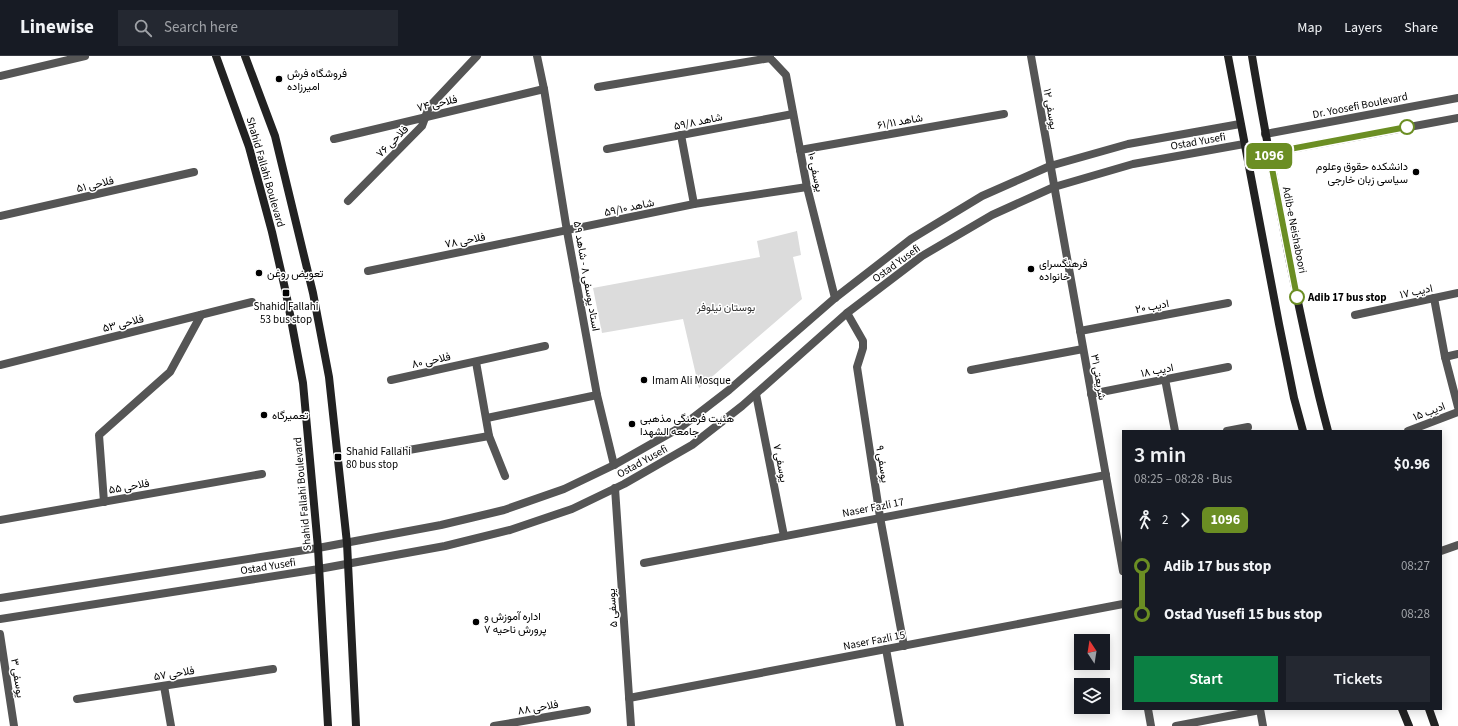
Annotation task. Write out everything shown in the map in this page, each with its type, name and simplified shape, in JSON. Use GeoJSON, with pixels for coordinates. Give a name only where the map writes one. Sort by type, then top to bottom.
{"type":"FeatureCollection","features":[{"type":"Feature","properties":{"kind":"main road","name":"Shahid Fallahi Boulevard"},"geometry":{"type":"LineString","coordinates":[[216,56],[249,147],[272,232],[286,293],[303,383],[320,569],[328,726]]}},
{"type":"Feature","properties":{"kind":"main road","name":"Shahid Fallahi Boulevard"},"geometry":{"type":"LineString","coordinates":[[245,56],[275,136],[313,293],[329,377],[347,543],[356,726]]}},
{"type":"Feature","properties":{"kind":"main road"},"geometry":{"type":"LineString","coordinates":[[1228,56],[1279,324],[1294,398],[1303,430]]}},
{"type":"Feature","properties":{"kind":"main road","name":"Adib-e Neishaboori"},"geometry":{"type":"LineString","coordinates":[[1252,56],[1269,153],[1302,322],[1317,393],[1328,430]]}},
{"type":"Feature","properties":{"kind":"main road"},"geometry":{"type":"LineString","coordinates":[[1402,710],[1409,726]]}},
{"type":"Feature","properties":{"kind":"main road"},"geometry":{"type":"LineString","coordinates":[[1429,710],[1435,726]]}},
{"type":"Feature","properties":{"kind":"street"},"geometry":{"type":"LineString","coordinates":[[0,76],[85,56]]}},
{"type":"Feature","properties":{"kind":"street","name":"فلاحی ۷۶"},"geometry":{"type":"LineString","coordinates":[[348,201],[422,126],[429,106],[477,56]]}},
{"type":"Feature","properties":{"kind":"street","name":"استاد یوسفی ۸ - شاهد ۵۹"},"geometry":{"type":"LineString","coordinates":[[537,56],[597,395],[614,465]]}},
{"type":"Feature","properties":{"kind":"street","name":"یوسفی ۱۲"},"geometry":{"type":"LineString","coordinates":[[1031,56],[1054,187]]}},
{"type":"Feature","properties":{"kind":"street"},"geometry":{"type":"LineString","coordinates":[[598,87],[770,57]]}},
{"type":"Feature","properties":{"kind":"street","name":"یوسفی ۱۰"},"geometry":{"type":"LineString","coordinates":[[770,57],[786,75],[807,187],[835,298]]}},
{"type":"Feature","properties":{"kind":"street","name":"فلاحی ۷۴"},"geometry":{"type":"LineString","coordinates":[[334,139],[544,89]]}},
{"type":"Feature","properties":{"kind":"street","name":"Dr. Yoosefi Boulevard"},"geometry":{"type":"LineString","coordinates":[[1266,134],[1458,98]]}},
{"type":"Feature","properties":{"kind":"street","name":"شاهد ۵۹/۸"},"geometry":{"type":"LineString","coordinates":[[607,148],[793,114]]}},
{"type":"Feature","properties":{"kind":"street","name":"شاهد ۶۱/۱۱"},"geometry":{"type":"LineString","coordinates":[[800,150],[1004,114]]}},
{"type":"Feature","properties":{"kind":"street"},"geometry":{"type":"LineString","coordinates":[[1269,153],[1458,118]]}},
{"type":"Feature","properties":{"kind":"street","name":"Ostad Yusefi"},"geometry":{"type":"LineString","coordinates":[[0,598],[318,548],[441,525],[504,510],[564,489],[614,465],[681,427],[729,390],[835,298],[911,239],[982,196],[1050,166],[1128,144],[1240,124]]}},
{"type":"Feature","properties":{"kind":"street"},"geometry":{"type":"LineString","coordinates":[[681,135],[694,204]]}},
{"type":"Feature","properties":{"kind":"street","name":"Ostad Yusefi"},"geometry":{"type":"LineString","coordinates":[[0,619],[320,569],[445,546],[510,530],[572,509],[615,488],[692,445],[756,394],[847,313],[922,256],[992,215],[1054,187],[1133,164],[1244,144]]}},
{"type":"Feature","properties":{"kind":"street","name":"فلاحی ۵۱"},"geometry":{"type":"LineString","coordinates":[[0,216],[194,172]]}},
{"type":"Feature","properties":{"kind":"street","name":"شاهد ۵۹/‍۱۰"},"geometry":{"type":"LineString","coordinates":[[567,231],[694,204],[807,187]]}},
{"type":"Feature","properties":{"kind":"street","name":"شریعتی ۳۱"},"geometry":{"type":"LineString","coordinates":[[1054,187],[1122,562]]}},
{"type":"Feature","properties":{"kind":"street","name":"فلاحی ۷۸"},"geometry":{"type":"LineString","coordinates":[[368,271],[567,231]]}},
{"type":"Feature","properties":{"kind":"street","name":"ادیب ۱۷"},"geometry":{"type":"LineString","coordinates":[[1355,315],[1458,293]]}},
{"type":"Feature","properties":{"kind":"street"},"geometry":{"type":"LineString","coordinates":[[1434,298],[1445,357],[1458,407]]}},
{"type":"Feature","properties":{"kind":"street","name":"فلاحی ۵۳"},"geometry":{"type":"LineString","coordinates":[[0,365],[252,302]]}},
{"type":"Feature","properties":{"kind":"street","name":"ادیب ۲۰"},"geometry":{"type":"LineString","coordinates":[[1080,331],[1228,303]]}},
{"type":"Feature","properties":{"kind":"street","name":"یوسفی ۹"},"geometry":{"type":"LineString","coordinates":[[847,313],[863,342],[863,348],[857,366],[880,517],[904,646]]}},
{"type":"Feature","properties":{"kind":"street"},"geometry":{"type":"LineString","coordinates":[[104,502],[99,435],[170,372],[201,315]]}},
{"type":"Feature","properties":{"kind":"street","name":"فلاحی ۸۰"},"geometry":{"type":"LineString","coordinates":[[391,380],[545,346]]}},
{"type":"Feature","properties":{"kind":"street"},"geometry":{"type":"LineString","coordinates":[[971,370],[1083,349]]}},
{"type":"Feature","properties":{"kind":"street"},"geometry":{"type":"LineString","coordinates":[[1445,357],[1458,354]]}},
{"type":"Feature","properties":{"kind":"street"},"geometry":{"type":"LineString","coordinates":[[476,362],[489,436],[505,476]]}},
{"type":"Feature","properties":{"kind":"street","name":"ادیب ۱۸"},"geometry":{"type":"LineString","coordinates":[[1091,394],[1228,367]]}},
{"type":"Feature","properties":{"kind":"street"},"geometry":{"type":"LineString","coordinates":[[1165,379],[1175,430]]}},
{"type":"Feature","properties":{"kind":"street","name":"یوسفی ۷"},"geometry":{"type":"LineString","coordinates":[[756,394],[784,536]]}},
{"type":"Feature","properties":{"kind":"street"},"geometry":{"type":"LineString","coordinates":[[487,418],[597,395]]}},
{"type":"Feature","properties":{"kind":"street","name":"ادیب ۱۵"},"geometry":{"type":"LineString","coordinates":[[1411,430],[1458,412]]}},
{"type":"Feature","properties":{"kind":"street"},"geometry":{"type":"LineString","coordinates":[[1232,430],[1248,427]]}},
{"type":"Feature","properties":{"kind":"street"},"geometry":{"type":"LineString","coordinates":[[402,451],[489,436]]}},
{"type":"Feature","properties":{"kind":"street","name":"فلاحی ۵۵"},"geometry":{"type":"LineString","coordinates":[[0,520],[262,474]]}},
{"type":"Feature","properties":{"kind":"street","name":"Naser Fazli 17"},"geometry":{"type":"LineString","coordinates":[[644,562],[1106,475]]}},
{"type":"Feature","properties":{"kind":"street","name":"یوسفی ۵"},"geometry":{"type":"LineString","coordinates":[[615,488],[631,726]]}},
{"type":"Feature","properties":{"kind":"street"},"geometry":{"type":"LineString","coordinates":[[1442,551],[1458,545]]}},
{"type":"Feature","properties":{"kind":"street","name":"Naser Fazli 15"},"geometry":{"type":"LineString","coordinates":[[629,698],[1122,604]]}},
{"type":"Feature","properties":{"kind":"street","name":"یوسفی ۳"},"geometry":{"type":"LineString","coordinates":[[0,634],[14,726]]}},
{"type":"Feature","properties":{"kind":"street"},"geometry":{"type":"LineString","coordinates":[[886,649],[900,726]]}},
{"type":"Feature","properties":{"kind":"street","name":"فلاحی ۵۷"},"geometry":{"type":"LineString","coordinates":[[77,699],[273,669]]}},
{"type":"Feature","properties":{"kind":"street"},"geometry":{"type":"LineString","coordinates":[[164,686],[171,726]]}},
{"type":"Feature","properties":{"kind":"street","name":"فلاحی ۸۸"},"geometry":{"type":"LineString","coordinates":[[494,726],[587,710]]}},
{"type":"Feature","properties":{"kind":"street"},"geometry":{"type":"LineString","coordinates":[[1148,710],[1151,726]]}},
{"type":"Feature","properties":{"kind":"street"},"geometry":{"type":"LineString","coordinates":[[1176,726],[1260,710],[1263,726]]}},
{"type":"Feature","properties":{"kind":"green space","name":"بوستان نیلوفر"},"geometry":{"type":"Polygon","coordinates":[[[797,231],[801,255],[793,257],[802,299],[699,388],[683,319],[602,333],[593,288],[760,257],[757,241],[797,231]]]}},
{"type":"Feature","properties":{"kind":"bus line","name":"1096"},"geometry":{"type":"LineString","coordinates":[[1297,297],[1269,153],[1407,127]]}},
{"type":"Feature","properties":{"kind":"place","name":"فروشگاه فرش امیرزاده"},"geometry":{"type":"Point","coordinates":[279,79]}},
{"type":"Feature","properties":{"kind":"place","name":"دانشکده حقوق وعلوم سیاسی زبان خارجی"},"geometry":{"type":"Point","coordinates":[1416,172]}},
{"type":"Feature","properties":{"kind":"place","name":"فرهنگسرای خانواده"},"geometry":{"type":"Point","coordinates":[1031,269]}},
{"type":"Feature","properties":{"kind":"place","name":"تعویض روغن"},"geometry":{"type":"Point","coordinates":[259,273]}},
{"type":"Feature","properties":{"kind":"place","name":"Shahid Fallahi 53 bus stop"},"geometry":{"type":"Point","coordinates":[286,293]}},
{"type":"Feature","properties":{"kind":"place","name":"Adib 17 bus stop"},"geometry":{"type":"Point","coordinates":[1297,297]}},
{"type":"Feature","properties":{"kind":"place","name":"Imam Ali Mosque"},"geometry":{"type":"Point","coordinates":[644,380]}},
{"type":"Feature","properties":{"kind":"place","name":"تعمیرگاه"},"geometry":{"type":"Point","coordinates":[264,415]}},
{"type":"Feature","properties":{"kind":"place","name":"هئیت فرهنگی مذهبی جامعه الشهدا"},"geometry":{"type":"Point","coordinates":[632,424]}},
{"type":"Feature","properties":{"kind":"place","name":"Shahid Fallahi 80 bus stop"},"geometry":{"type":"Point","coordinates":[338,457]}},
{"type":"Feature","properties":{"kind":"place","name":"اداره آموزش و پرورش ناحیه ۷"},"geometry":{"type":"Point","coordinates":[476,622]}}]}
